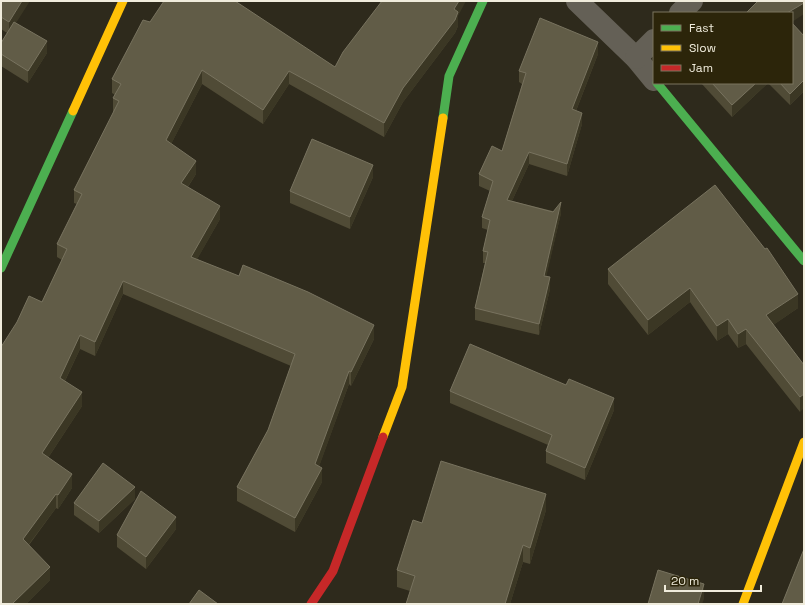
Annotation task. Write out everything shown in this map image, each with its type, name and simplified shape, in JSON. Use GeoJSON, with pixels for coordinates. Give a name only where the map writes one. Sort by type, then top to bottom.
{"type":"FeatureCollection","features":[{"type":"Feature","properties":{"kind":"street"},"geometry":{"type":"LineString","coordinates":[[1,268],[123,1]]}},
{"type":"Feature","properties":{"kind":"street"},"geometry":{"type":"LineString","coordinates":[[311,604],[333,571],[402,387],[449,76],[483,1]]}},
{"type":"Feature","properties":{"kind":"street"},"geometry":{"type":"LineString","coordinates":[[577,1],[636,58],[653,79]]}},
{"type":"Feature","properties":{"kind":"street"},"geometry":{"type":"LineString","coordinates":[[681,12],[692,1]]}},
{"type":"Feature","properties":{"kind":"street"},"geometry":{"type":"LineString","coordinates":[[636,58],[653,41]]}},
{"type":"Feature","properties":{"kind":"street"},"geometry":{"type":"LineString","coordinates":[[658,84],[804,261]]}},
{"type":"Feature","properties":{"kind":"street"},"geometry":{"type":"LineString","coordinates":[[743,604],[804,442]]}},
{"type":"Feature","properties":{"kind":"building"},"geometry":{"type":"Polygon","coordinates":[[[1,1],[22,1],[9,22],[1,17],[1,1]]]}},
{"type":"Feature","properties":{"kind":"building"},"geometry":{"type":"Polygon","coordinates":[[[164,1],[235,1],[335,67],[343,52],[382,1],[459,1],[454,9],[458,12],[455,20],[403,88],[384,123],[289,71],[263,110],[202,70],[166,140],[196,161],[181,183],[220,206],[191,257],[239,276],[243,265],[308,292],[374,325],[351,372],[349,371],[315,464],[322,468],[295,518],[237,487],[268,430],[295,354],[123,281],[95,342],[80,335],[60,378],[82,392],[42,453],[72,474],[58,495],[56,494],[23,539],[50,567],[12,604],[1,604],[1,347],[17,322],[29,296],[42,302],[67,249],[57,244],[82,194],[74,190],[119,101],[113,98],[121,84],[112,79],[143,20],[150,22],[164,1]]]}},
{"type":"Feature","properties":{"kind":"building"},"geometry":{"type":"Polygon","coordinates":[[[758,1],[804,1],[804,3],[789,12],[747,12],[758,1]]]}},
{"type":"Feature","properties":{"kind":"building"},"geometry":{"type":"Polygon","coordinates":[[[540,18],[598,42],[572,109],[582,113],[567,164],[529,152],[507,200],[553,212],[561,202],[544,276],[550,277],[539,324],[475,308],[488,252],[483,251],[490,220],[482,217],[493,181],[479,174],[492,146],[502,151],[526,73],[519,71],[540,18]]]}},
{"type":"Feature","properties":{"kind":"building"},"geometry":{"type":"Polygon","coordinates":[[[14,22],[47,41],[28,71],[1,54],[1,43],[14,22]]]}},
{"type":"Feature","properties":{"kind":"building"},"geometry":{"type":"Polygon","coordinates":[[[793,24],[804,36],[804,80],[790,94],[781,84],[793,84],[793,24]]]}},
{"type":"Feature","properties":{"kind":"building"},"geometry":{"type":"Polygon","coordinates":[[[713,84],[755,84],[732,105],[713,84]]]}},
{"type":"Feature","properties":{"kind":"building"},"geometry":{"type":"Polygon","coordinates":[[[312,139],[373,165],[350,217],[290,191],[312,139]]]}},
{"type":"Feature","properties":{"kind":"building"},"geometry":{"type":"Polygon","coordinates":[[[715,185],[765,249],[767,248],[798,294],[766,315],[804,365],[804,394],[800,397],[746,329],[738,334],[728,319],[717,326],[690,288],[648,320],[608,269],[715,185]]]}},
{"type":"Feature","properties":{"kind":"building"},"geometry":{"type":"Polygon","coordinates":[[[470,344],[566,385],[569,379],[614,398],[585,468],[546,451],[552,435],[450,391],[470,344]]]}},
{"type":"Feature","properties":{"kind":"building"},"geometry":{"type":"Polygon","coordinates":[[[441,461],[546,494],[530,548],[523,545],[505,604],[406,604],[415,576],[397,570],[413,520],[422,523],[441,461]]]}},
{"type":"Feature","properties":{"kind":"building"},"geometry":{"type":"Polygon","coordinates":[[[103,463],[135,487],[99,521],[74,503],[103,463]]]}},
{"type":"Feature","properties":{"kind":"building"},"geometry":{"type":"Polygon","coordinates":[[[141,491],[176,517],[146,557],[117,535],[141,491]]]}},
{"type":"Feature","properties":{"kind":"building"},"geometry":{"type":"Polygon","coordinates":[[[804,549],[804,604],[782,604],[804,549]]]}},
{"type":"Feature","properties":{"kind":"building"},"geometry":{"type":"Polygon","coordinates":[[[658,570],[704,584],[698,604],[648,604],[658,570]]]}},
{"type":"Feature","properties":{"kind":"building"},"geometry":{"type":"Polygon","coordinates":[[[199,590],[218,604],[189,604],[199,590]]]}},
{"type":"Feature","properties":{"kind":"traffic: fast"},"geometry":{"type":"LineString","coordinates":[[443,118],[449,76],[483,1]]}},
{"type":"Feature","properties":{"kind":"traffic: fast"},"geometry":{"type":"LineString","coordinates":[[658,84],[804,261]]}},
{"type":"Feature","properties":{"kind":"traffic: fast"},"geometry":{"type":"LineString","coordinates":[[1,268],[73,111]]}},
{"type":"Feature","properties":{"kind":"traffic: slow"},"geometry":{"type":"LineString","coordinates":[[73,111],[123,1]]}},
{"type":"Feature","properties":{"kind":"traffic: slow"},"geometry":{"type":"LineString","coordinates":[[383,437],[402,387],[443,118]]}},
{"type":"Feature","properties":{"kind":"traffic: slow"},"geometry":{"type":"LineString","coordinates":[[743,604],[804,442]]}},
{"type":"Feature","properties":{"kind":"traffic: jam"},"geometry":{"type":"LineString","coordinates":[[311,604],[333,571],[383,437]]}}]}
